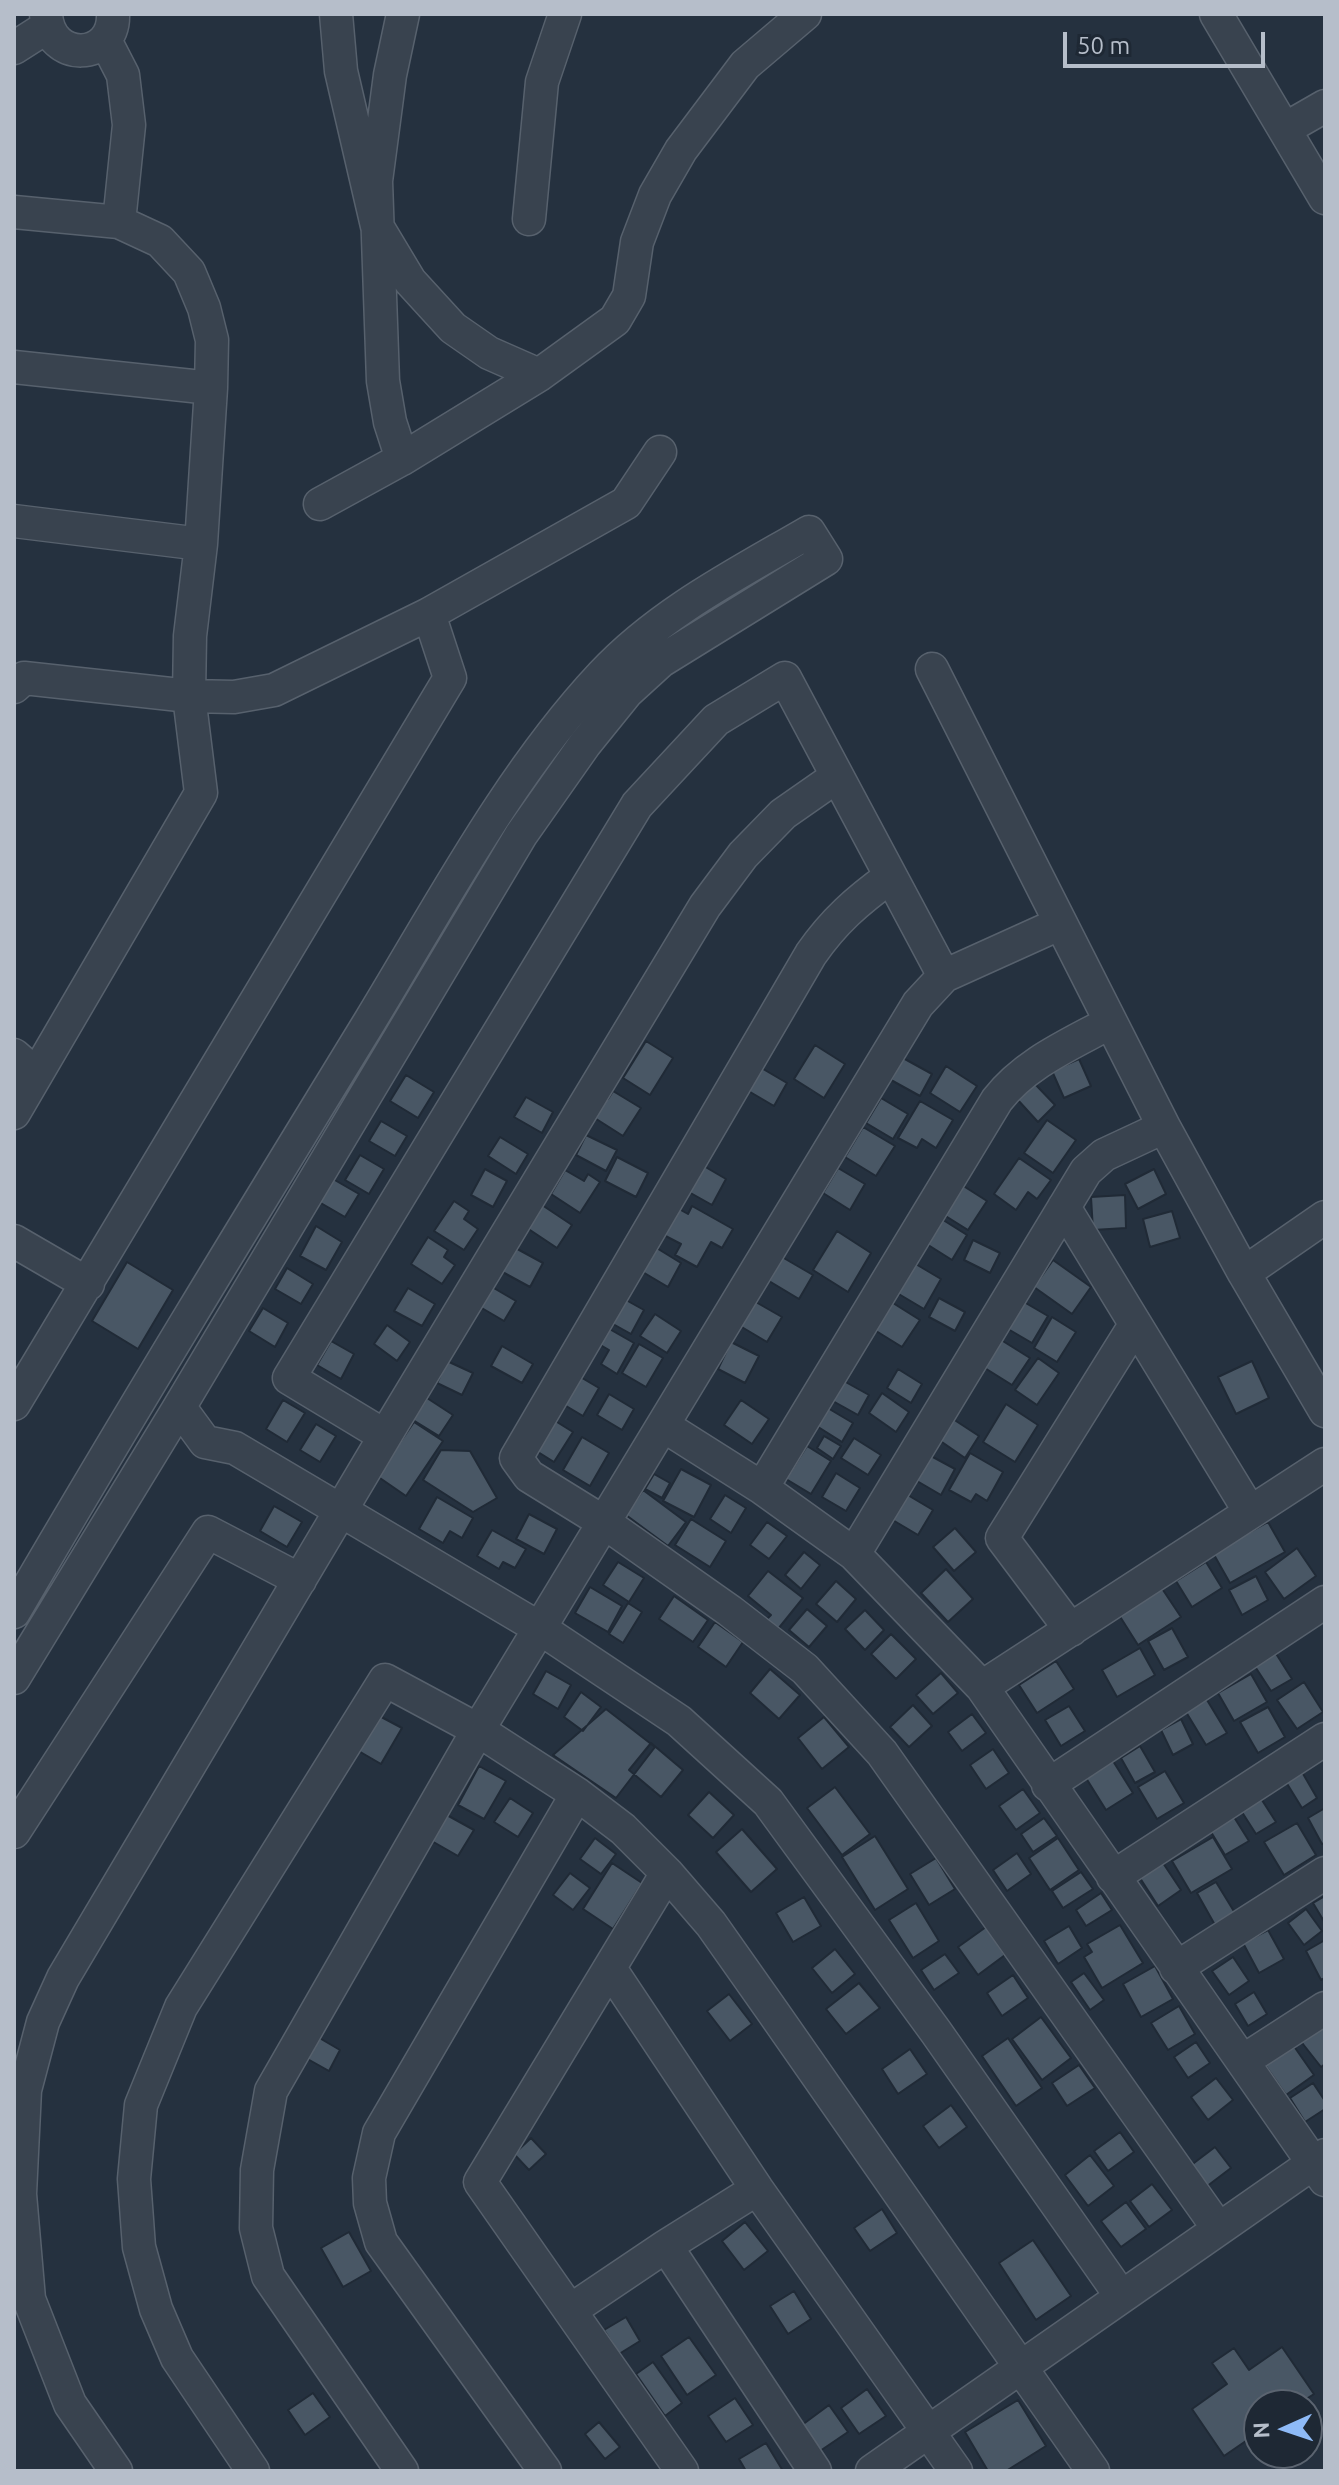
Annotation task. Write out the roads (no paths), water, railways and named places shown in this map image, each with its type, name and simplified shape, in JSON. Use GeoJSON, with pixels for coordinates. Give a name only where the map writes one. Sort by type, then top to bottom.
{"type":"FeatureCollection","features":[{"type":"Feature","properties":{"kind":"street"},"geometry":{"type":"LineString","coordinates":[[336,14],[341,71],[377,226],[410,281],[453,328],[489,353],[539,375]]}},
{"type":"Feature","properties":{"kind":"street"},"geometry":{"type":"LineString","coordinates":[[402,459],[390,422],[383,381],[376,181],[390,75],[403,14]]}},
{"type":"Feature","properties":{"kind":"street"},"geometry":{"type":"LineString","coordinates":[[529,219],[542,82],[565,14]]}},
{"type":"Feature","properties":{"kind":"street"},"geometry":{"type":"LineString","coordinates":[[320,504],[402,459],[539,375],[615,320],[629,296],[637,242],[655,195],[681,150],[745,65],[805,14]]}},
{"type":"Feature","properties":{"kind":"street"},"geometry":{"type":"LineString","coordinates":[[1216,14],[1325,198]]}},
{"type":"Feature","properties":{"kind":"street"},"geometry":{"type":"LineString","coordinates":[[14,48],[47,20],[61,45],[72,50],[84,51],[96,47],[109,27]]}},
{"type":"Feature","properties":{"kind":"street"},"geometry":{"type":"LineString","coordinates":[[109,27],[123,75],[129,125],[119,222]]}},
{"type":"Feature","properties":{"kind":"street"},"geometry":{"type":"LineString","coordinates":[[1285,129],[1325,106]]}},
{"type":"Feature","properties":{"kind":"street"},"geometry":{"type":"LineString","coordinates":[[14,212],[119,222],[160,241],[189,272],[204,308],[212,340],[201,544],[190,636],[189,696],[201,793],[25,1064],[14,1113]]}},
{"type":"Feature","properties":{"kind":"street"},"geometry":{"type":"LineString","coordinates":[[14,367],[211,388]]}},
{"type":"Feature","properties":{"kind":"street"},"geometry":{"type":"LineString","coordinates":[[14,687],[24,678],[189,696],[234,697],[274,690],[429,614],[626,503],[660,452]]}},
{"type":"Feature","properties":{"kind":"street"},"geometry":{"type":"LineString","coordinates":[[14,521],[201,544]]}},
{"type":"Feature","properties":{"kind":"street"},"geometry":{"type":"LineString","coordinates":[[14,1612],[143,1391],[492,822],[557,727],[604,673],[682,606],[809,532],[826,559],[661,661],[627,692],[585,744],[521,835],[182,1414],[14,1678]]}},
{"type":"Feature","properties":{"kind":"street"},"geometry":{"type":"LineString","coordinates":[[14,1404],[450,678],[429,614]]}},
{"type":"Feature","properties":{"kind":"street"},"geometry":{"type":"LineString","coordinates":[[932,669],[1164,1127],[1244,1273],[1325,1411]]}},
{"type":"Feature","properties":{"kind":"street"},"geometry":{"type":"LineString","coordinates":[[385,1436],[289,1378],[637,805],[716,720],[785,678],[944,976]]}},
{"type":"Feature","properties":{"kind":"street"},"geometry":{"type":"LineString","coordinates":[[116,2471],[70,2404],[29,2299],[20,2194],[25,2090],[43,2022],[63,1978],[705,906],[743,855],[783,814],[836,777]]}},
{"type":"Feature","properties":{"kind":"street"},"geometry":{"type":"LineString","coordinates":[[890,877],[838,919],[811,954],[516,1458],[529,1476],[605,1523],[730,1611],[805,1669],[882,1753],[1218,2228]]}},
{"type":"Feature","properties":{"kind":"street"},"geometry":{"type":"LineString","coordinates":[[402,2471],[268,2276],[256,2228],[257,2170],[271,2091],[478,1730],[918,1004],[944,976],[1059,924]]}},
{"type":"Feature","properties":{"kind":"street"},"geometry":{"type":"LineString","coordinates":[[762,1488],[997,1100],[1029,1068],[1109,1023]]}},
{"type":"Feature","properties":{"kind":"street"},"geometry":{"type":"LineString","coordinates":[[854,1554],[1086,1171],[1104,1155],[1164,1127]]}},
{"type":"Feature","properties":{"kind":"street"},"geometry":{"type":"LineString","coordinates":[[1064,1207],[1250,1512]]}},
{"type":"Feature","properties":{"kind":"street"},"geometry":{"type":"LineString","coordinates":[[1244,1273],[1325,1217]]}},
{"type":"Feature","properties":{"kind":"street"},"geometry":{"type":"LineString","coordinates":[[14,1241],[88,1284]]}},
{"type":"Feature","properties":{"kind":"street"},"geometry":{"type":"LineString","coordinates":[[1071,1630],[1002,1538],[1135,1325]]}},
{"type":"Feature","properties":{"kind":"street"},"geometry":{"type":"LineString","coordinates":[[143,1391],[182,1414],[205,1442],[235,1448],[541,1629],[679,1721],[768,1802],[936,2032],[1121,2296]]}},
{"type":"Feature","properties":{"kind":"street"},"geometry":{"type":"LineString","coordinates":[[664,1426],[762,1488],[854,1554],[982,1687],[1176,1968],[1321,2166],[1218,2228],[872,2471]]}},
{"type":"Feature","properties":{"kind":"street"},"geometry":{"type":"LineString","coordinates":[[982,1687],[1325,1464]]}},
{"type":"Feature","properties":{"kind":"street"},"geometry":{"type":"LineString","coordinates":[[14,1832],[208,1532],[300,1580]]}},
{"type":"Feature","properties":{"kind":"street"},"geometry":{"type":"LineString","coordinates":[[1048,1785],[1325,1602]]}},
{"type":"Feature","properties":{"kind":"street"},"geometry":{"type":"LineString","coordinates":[[253,2471],[177,2358],[156,2309],[139,2247],[134,2179],[141,2105],[181,2007],[385,1680],[478,1730],[577,1794],[623,1829],[667,1873],[711,1924],[1093,2471]]}},
{"type":"Feature","properties":{"kind":"street"},"geometry":{"type":"LineString","coordinates":[[1113,1877],[1325,1739]]}},
{"type":"Feature","properties":{"kind":"street"},"geometry":{"type":"LineString","coordinates":[[545,2471],[381,2242],[370,2203],[369,2178],[379,2133],[577,1794]]}},
{"type":"Feature","properties":{"kind":"street"},"geometry":{"type":"LineString","coordinates":[[667,1873],[480,2182],[682,2471]]}},
{"type":"Feature","properties":{"kind":"street"},"geometry":{"type":"LineString","coordinates":[[1176,1968],[1325,1873]]}},
{"type":"Feature","properties":{"kind":"street"},"geometry":{"type":"LineString","coordinates":[[611,1970],[757,2189],[956,2471]]}},
{"type":"Feature","properties":{"kind":"street"},"geometry":{"type":"LineString","coordinates":[[1243,2061],[1325,2008]]}},
{"type":"Feature","properties":{"kind":"street"},"geometry":{"type":"LineString","coordinates":[[571,2310],[757,2189]]}},
{"type":"Feature","properties":{"kind":"street"},"geometry":{"type":"LineString","coordinates":[[666,2246],[815,2471]]}}]}
